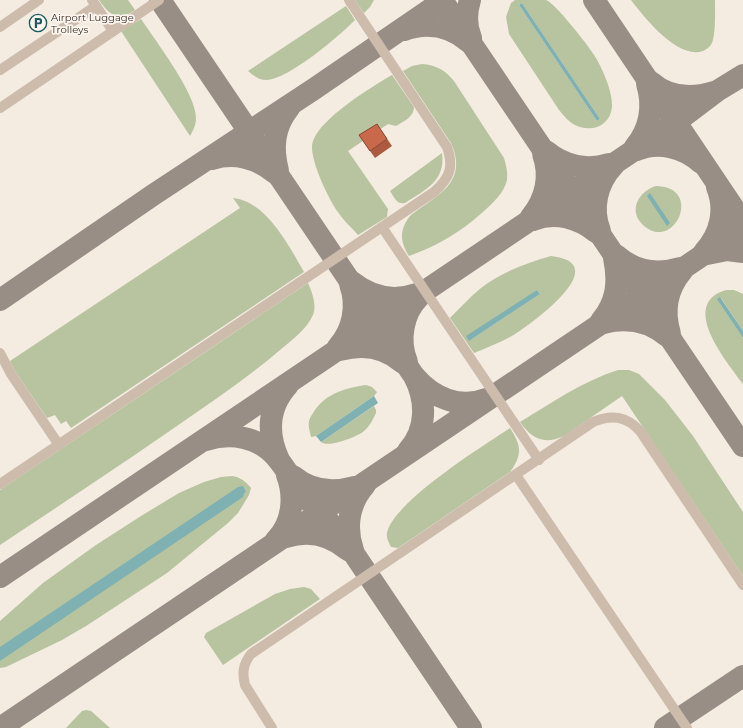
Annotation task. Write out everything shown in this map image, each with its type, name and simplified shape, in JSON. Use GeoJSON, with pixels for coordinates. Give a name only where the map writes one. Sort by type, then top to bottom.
{"type":"FeatureCollection","features":[{"type":"Feature","properties":{"kind":"lane"},"geometry":{"type":"LineString","coordinates":[[0,27],[39,0]]}},
{"type":"Feature","properties":{"kind":"lane"},"geometry":{"type":"LineString","coordinates":[[0,108],[159,0]]}},
{"type":"Feature","properties":{"kind":"lane"},"geometry":{"type":"LineString","coordinates":[[0,484],[434,192],[449,174],[450,159],[447,147],[349,0]]}},
{"type":"Feature","properties":{"kind":"lane"},"geometry":{"type":"LineString","coordinates":[[0,70],[94,3],[113,31]]}},
{"type":"Feature","properties":{"kind":"lane"},"geometry":{"type":"LineString","coordinates":[[382,227],[539,460]]}},
{"type":"Feature","properties":{"kind":"lane"},"geometry":{"type":"LineString","coordinates":[[0,353],[11,374],[59,445]]}},
{"type":"Feature","properties":{"kind":"lane"},"geometry":{"type":"LineString","coordinates":[[272,728],[245,685],[243,678],[244,665],[251,654],[593,422],[600,419],[624,419],[642,434],[743,585]]}},
{"type":"Feature","properties":{"kind":"lane"},"geometry":{"type":"LineString","coordinates":[[516,475],[687,728]]}},
{"type":"Feature","properties":{"kind":"green space"},"geometry":{"type":"Polygon","coordinates":[[[99,0],[128,0],[135,10],[124,16],[114,15],[106,10],[99,0]]]}},
{"type":"Feature","properties":{"kind":"green space"},"geometry":{"type":"Polygon","coordinates":[[[355,0],[374,0],[364,13],[355,0]]]}},
{"type":"Feature","properties":{"kind":"green space"},"geometry":{"type":"Polygon","coordinates":[[[515,0],[546,0],[564,16],[585,43],[600,66],[611,94],[611,114],[604,123],[594,128],[581,127],[571,122],[559,110],[509,34],[506,17],[511,3],[515,0]],[[522,3],[519,5],[597,121],[600,119],[522,3]]]}},
{"type":"Feature","properties":{"kind":"green space"},"geometry":{"type":"Polygon","coordinates":[[[631,0],[715,0],[715,28],[712,43],[703,51],[693,52],[683,49],[662,35],[631,0]]]}},
{"type":"Feature","properties":{"kind":"green space"},"geometry":{"type":"Polygon","coordinates":[[[346,6],[355,20],[326,46],[300,65],[277,78],[267,80],[259,78],[248,71],[346,6]]]}},
{"type":"Feature","properties":{"kind":"green space"},"geometry":{"type":"Polygon","coordinates":[[[141,19],[165,53],[190,96],[196,118],[195,125],[190,136],[121,31],[141,19]]]}},
{"type":"Feature","properties":{"kind":"green space"},"geometry":{"type":"Polygon","coordinates":[[[422,64],[440,69],[454,81],[504,158],[507,169],[507,180],[506,185],[498,198],[487,209],[448,238],[409,256],[402,241],[402,231],[406,221],[410,216],[447,187],[453,179],[456,169],[455,157],[451,143],[403,71],[412,66],[422,64]]]}},
{"type":"Feature","properties":{"kind":"green space"},"geometry":{"type":"Polygon","coordinates":[[[392,75],[414,107],[414,110],[408,118],[396,126],[388,124],[348,151],[388,209],[387,217],[358,235],[340,215],[325,188],[313,156],[313,141],[326,122],[336,113],[360,95],[392,75]]]}},
{"type":"Feature","properties":{"kind":"green space"},"geometry":{"type":"Polygon","coordinates":[[[442,153],[441,171],[432,184],[420,194],[405,203],[400,203],[396,200],[390,191],[442,153]]]}},
{"type":"Feature","properties":{"kind":"green space"},"geometry":{"type":"Polygon","coordinates":[[[656,186],[671,189],[679,197],[681,207],[679,217],[673,226],[664,231],[654,231],[642,224],[636,213],[637,202],[640,197],[650,188],[656,186]]]}},
{"type":"Feature","properties":{"kind":"green space"},"geometry":{"type":"Polygon","coordinates":[[[233,198],[245,201],[256,207],[266,216],[284,238],[304,272],[71,428],[66,421],[61,424],[55,415],[47,418],[15,371],[10,361],[240,208],[233,198]]]}},
{"type":"Feature","properties":{"kind":"green space"},"geometry":{"type":"Polygon","coordinates":[[[551,256],[568,261],[575,269],[573,280],[565,292],[553,305],[518,332],[502,341],[474,353],[450,318],[481,288],[497,277],[523,265],[551,256]],[[537,290],[469,341],[540,294],[537,290]]]}},
{"type":"Feature","properties":{"kind":"green space"},"geometry":{"type":"Polygon","coordinates":[[[308,283],[314,303],[313,315],[303,330],[289,342],[239,383],[107,474],[0,545],[0,490],[308,283]]]}},
{"type":"Feature","properties":{"kind":"green space"},"geometry":{"type":"Polygon","coordinates":[[[726,290],[734,290],[743,294],[743,331],[721,298],[718,299],[743,338],[743,384],[718,348],[710,334],[706,320],[706,308],[712,297],[726,290]]]}},
{"type":"Feature","properties":{"kind":"green space"},"geometry":{"type":"Polygon","coordinates":[[[618,370],[629,370],[639,374],[665,400],[693,436],[743,512],[743,576],[622,396],[564,436],[557,439],[539,439],[529,433],[520,422],[579,386],[618,370]]]}},
{"type":"Feature","properties":{"kind":"green space"},"geometry":{"type":"Polygon","coordinates":[[[366,385],[372,387],[377,392],[374,396],[316,436],[311,437],[309,427],[310,418],[325,399],[338,392],[366,385]]]}},
{"type":"Feature","properties":{"kind":"green space"},"geometry":{"type":"Polygon","coordinates":[[[374,406],[376,413],[364,431],[349,439],[336,443],[330,444],[321,442],[374,406]]]}},
{"type":"Feature","properties":{"kind":"green space"},"geometry":{"type":"Polygon","coordinates":[[[510,428],[518,445],[519,455],[510,472],[398,548],[391,547],[387,539],[387,533],[393,520],[405,506],[421,491],[461,461],[510,428]]]}},
{"type":"Feature","properties":{"kind":"green space"},"geometry":{"type":"Polygon","coordinates":[[[221,477],[238,477],[247,483],[251,488],[249,495],[238,513],[228,523],[167,573],[86,626],[62,640],[6,667],[0,668],[0,621],[43,583],[96,545],[179,493],[204,482],[221,477]]]}},
{"type":"Feature","properties":{"kind":"green space"},"geometry":{"type":"Polygon","coordinates":[[[304,587],[311,589],[320,599],[223,665],[204,637],[206,633],[275,594],[290,589],[304,587]]]}},
{"type":"Feature","properties":{"kind":"green space"},"geometry":{"type":"Polygon","coordinates":[[[82,711],[91,711],[110,728],[66,728],[82,711]]]}},
{"type":"Feature","properties":{"kind":"water"},"geometry":{"type":"Polygon","coordinates":[[[522,3],[600,119],[597,121],[519,5],[522,3]]]}},
{"type":"Feature","properties":{"kind":"water"},"geometry":{"type":"Polygon","coordinates":[[[650,193],[670,223],[667,226],[647,196],[650,193]]]}},
{"type":"Feature","properties":{"kind":"water"},"geometry":{"type":"Polygon","coordinates":[[[537,290],[540,294],[469,341],[466,336],[537,290]]]}},
{"type":"Feature","properties":{"kind":"water"},"geometry":{"type":"Polygon","coordinates":[[[720,297],[743,331],[743,338],[717,299],[720,297]]]}},
{"type":"Feature","properties":{"kind":"water"},"geometry":{"type":"Polygon","coordinates":[[[374,396],[378,403],[321,442],[316,436],[374,396]]]}},
{"type":"Feature","properties":{"kind":"water"},"geometry":{"type":"Polygon","coordinates":[[[243,486],[246,492],[244,493],[243,497],[0,661],[0,647],[238,487],[243,486]]]}},
{"type":"Feature","properties":{"kind":"building"},"geometry":{"type":"Polygon","coordinates":[[[377,124],[387,139],[370,151],[359,135],[377,124]]]}},
{"type":"Feature","properties":{"kind":"taxiway"},"geometry":{"type":"LineString","coordinates":[[160,0],[414,376],[421,395],[423,415],[419,434],[408,451]]}},
{"type":"Feature","properties":{"kind":"taxiway"},"geometry":{"type":"LineString","coordinates":[[442,0],[743,446]]}},
{"type":"Feature","properties":{"kind":"taxiway"},"geometry":{"type":"LineString","coordinates":[[0,300],[153,195],[314,89],[444,0]]}},
{"type":"Feature","properties":{"kind":"taxiway"},"geometry":{"type":"LineString","coordinates":[[470,0],[467,19],[471,38]]}},
{"type":"Feature","properties":{"kind":"taxiway"},"geometry":{"type":"LineString","coordinates":[[594,0],[743,222]]}},
{"type":"Feature","properties":{"kind":"taxiway"},"geometry":{"type":"LineString","coordinates":[[404,30],[421,26],[438,27],[454,32],[469,42]]}},
{"type":"Feature","properties":{"kind":"taxiway"},"geometry":{"type":"LineString","coordinates":[[0,577],[676,122],[717,91],[743,75]]}},
{"type":"Feature","properties":{"kind":"taxiway"},"geometry":{"type":"LineString","coordinates":[[651,82],[665,91],[681,96],[697,96],[714,92]]}},
{"type":"Feature","properties":{"kind":"taxiway"},"geometry":{"type":"LineString","coordinates":[[635,147],[644,133],[649,117],[650,101],[647,84]]}},
{"type":"Feature","properties":{"kind":"taxiway"},"geometry":{"type":"LineString","coordinates":[[278,171],[275,154],[277,130],[289,108]]}},
{"type":"Feature","properties":{"kind":"taxiway"},"geometry":{"type":"LineString","coordinates":[[637,150],[653,146],[670,147],[687,153],[701,163]]}},
{"type":"Feature","properties":{"kind":"taxiway"},"geometry":{"type":"LineString","coordinates":[[546,151],[560,160],[576,166],[592,167],[609,164]]}},
{"type":"Feature","properties":{"kind":"taxiway"},"geometry":{"type":"LineString","coordinates":[[531,217],[540,203],[546,187],[547,171],[543,154]]}},
{"type":"Feature","properties":{"kind":"taxiway"},"geometry":{"type":"LineString","coordinates":[[212,159],[237,156],[253,160],[275,173]]}},
{"type":"Feature","properties":{"kind":"taxiway"},"geometry":{"type":"LineString","coordinates":[[600,231],[596,214],[597,197],[603,180],[613,166]]}},
{"type":"Feature","properties":{"kind":"taxiway"},"geometry":{"type":"LineString","coordinates":[[704,252],[710,245],[718,229],[720,221],[721,204],[717,187]]}},
{"type":"Feature","properties":{"kind":"taxiway"},"geometry":{"type":"LineString","coordinates":[[533,220],[550,216],[566,217],[582,223],[596,232]]}},
{"type":"Feature","properties":{"kind":"taxiway"},"geometry":{"type":"LineString","coordinates":[[0,728],[743,228]]}},
{"type":"Feature","properties":{"kind":"taxiway"},"geometry":{"type":"LineString","coordinates":[[707,254],[727,250],[743,252]]}},
{"type":"Feature","properties":{"kind":"taxiway"},"geometry":{"type":"LineString","coordinates":[[616,255],[630,265],[646,270],[663,271],[680,268]]}},
{"type":"Feature","properties":{"kind":"taxiway"},"geometry":{"type":"LineString","coordinates":[[601,321],[610,307],[615,291],[616,267],[614,258]]}},
{"type":"Feature","properties":{"kind":"taxiway"},"geometry":{"type":"LineString","coordinates":[[670,334],[667,317],[668,301],[673,285],[682,271]]}},
{"type":"Feature","properties":{"kind":"taxiway"},"geometry":{"type":"LineString","coordinates":[[352,282],[367,291],[383,297],[400,298],[417,294]]}},
{"type":"Feature","properties":{"kind":"taxiway"},"geometry":{"type":"LineString","coordinates":[[338,347],[347,333],[353,317],[354,301],[350,284]]}},
{"type":"Feature","properties":{"kind":"taxiway"},"geometry":{"type":"LineString","coordinates":[[407,362],[403,345],[404,327],[409,311],[419,297]]}},
{"type":"Feature","properties":{"kind":"taxiway"},"geometry":{"type":"LineString","coordinates":[[603,323],[620,320],[637,322],[653,327],[667,336]]}},
{"type":"Feature","properties":{"kind":"taxiway"},"geometry":{"type":"LineString","coordinates":[[340,350],[357,347],[373,348],[389,353],[403,363]]}},
{"type":"Feature","properties":{"kind":"taxiway"},"geometry":{"type":"LineString","coordinates":[[415,377],[430,391],[448,400],[466,403],[486,399]]}},
{"type":"Feature","properties":{"kind":"taxiway"},"geometry":{"type":"LineString","coordinates":[[279,460],[272,441],[271,421],[276,403],[288,385]]}},
{"type":"Feature","properties":{"kind":"taxiway"},"geometry":{"type":"LineString","coordinates":[[206,440],[225,436],[244,438],[261,445],[276,457],[301,492],[341,535],[471,728]]}},
{"type":"Feature","properties":{"kind":"taxiway"},"geometry":{"type":"LineString","coordinates":[[276,540],[286,526],[291,509],[292,500],[290,483],[287,475]]}},
{"type":"Feature","properties":{"kind":"taxiway"},"geometry":{"type":"LineString","coordinates":[[293,476],[315,488],[338,490],[354,487]]}},
{"type":"Feature","properties":{"kind":"taxiway"},"geometry":{"type":"LineString","coordinates":[[353,550],[349,533],[350,516],[355,500],[365,485]]}},
{"type":"Feature","properties":{"kind":"taxiway"},"geometry":{"type":"LineString","coordinates":[[286,537],[302,534],[318,535],[326,537],[348,550]]}},
{"type":"Feature","properties":{"kind":"taxiway"},"geometry":{"type":"LineString","coordinates":[[665,728],[743,676]]}},
{"type":"Feature","properties":{"kind":"place","name":"Airport Luggage Trolleys"},"geometry":{"type":"Point","coordinates":[38,23]}}]}
